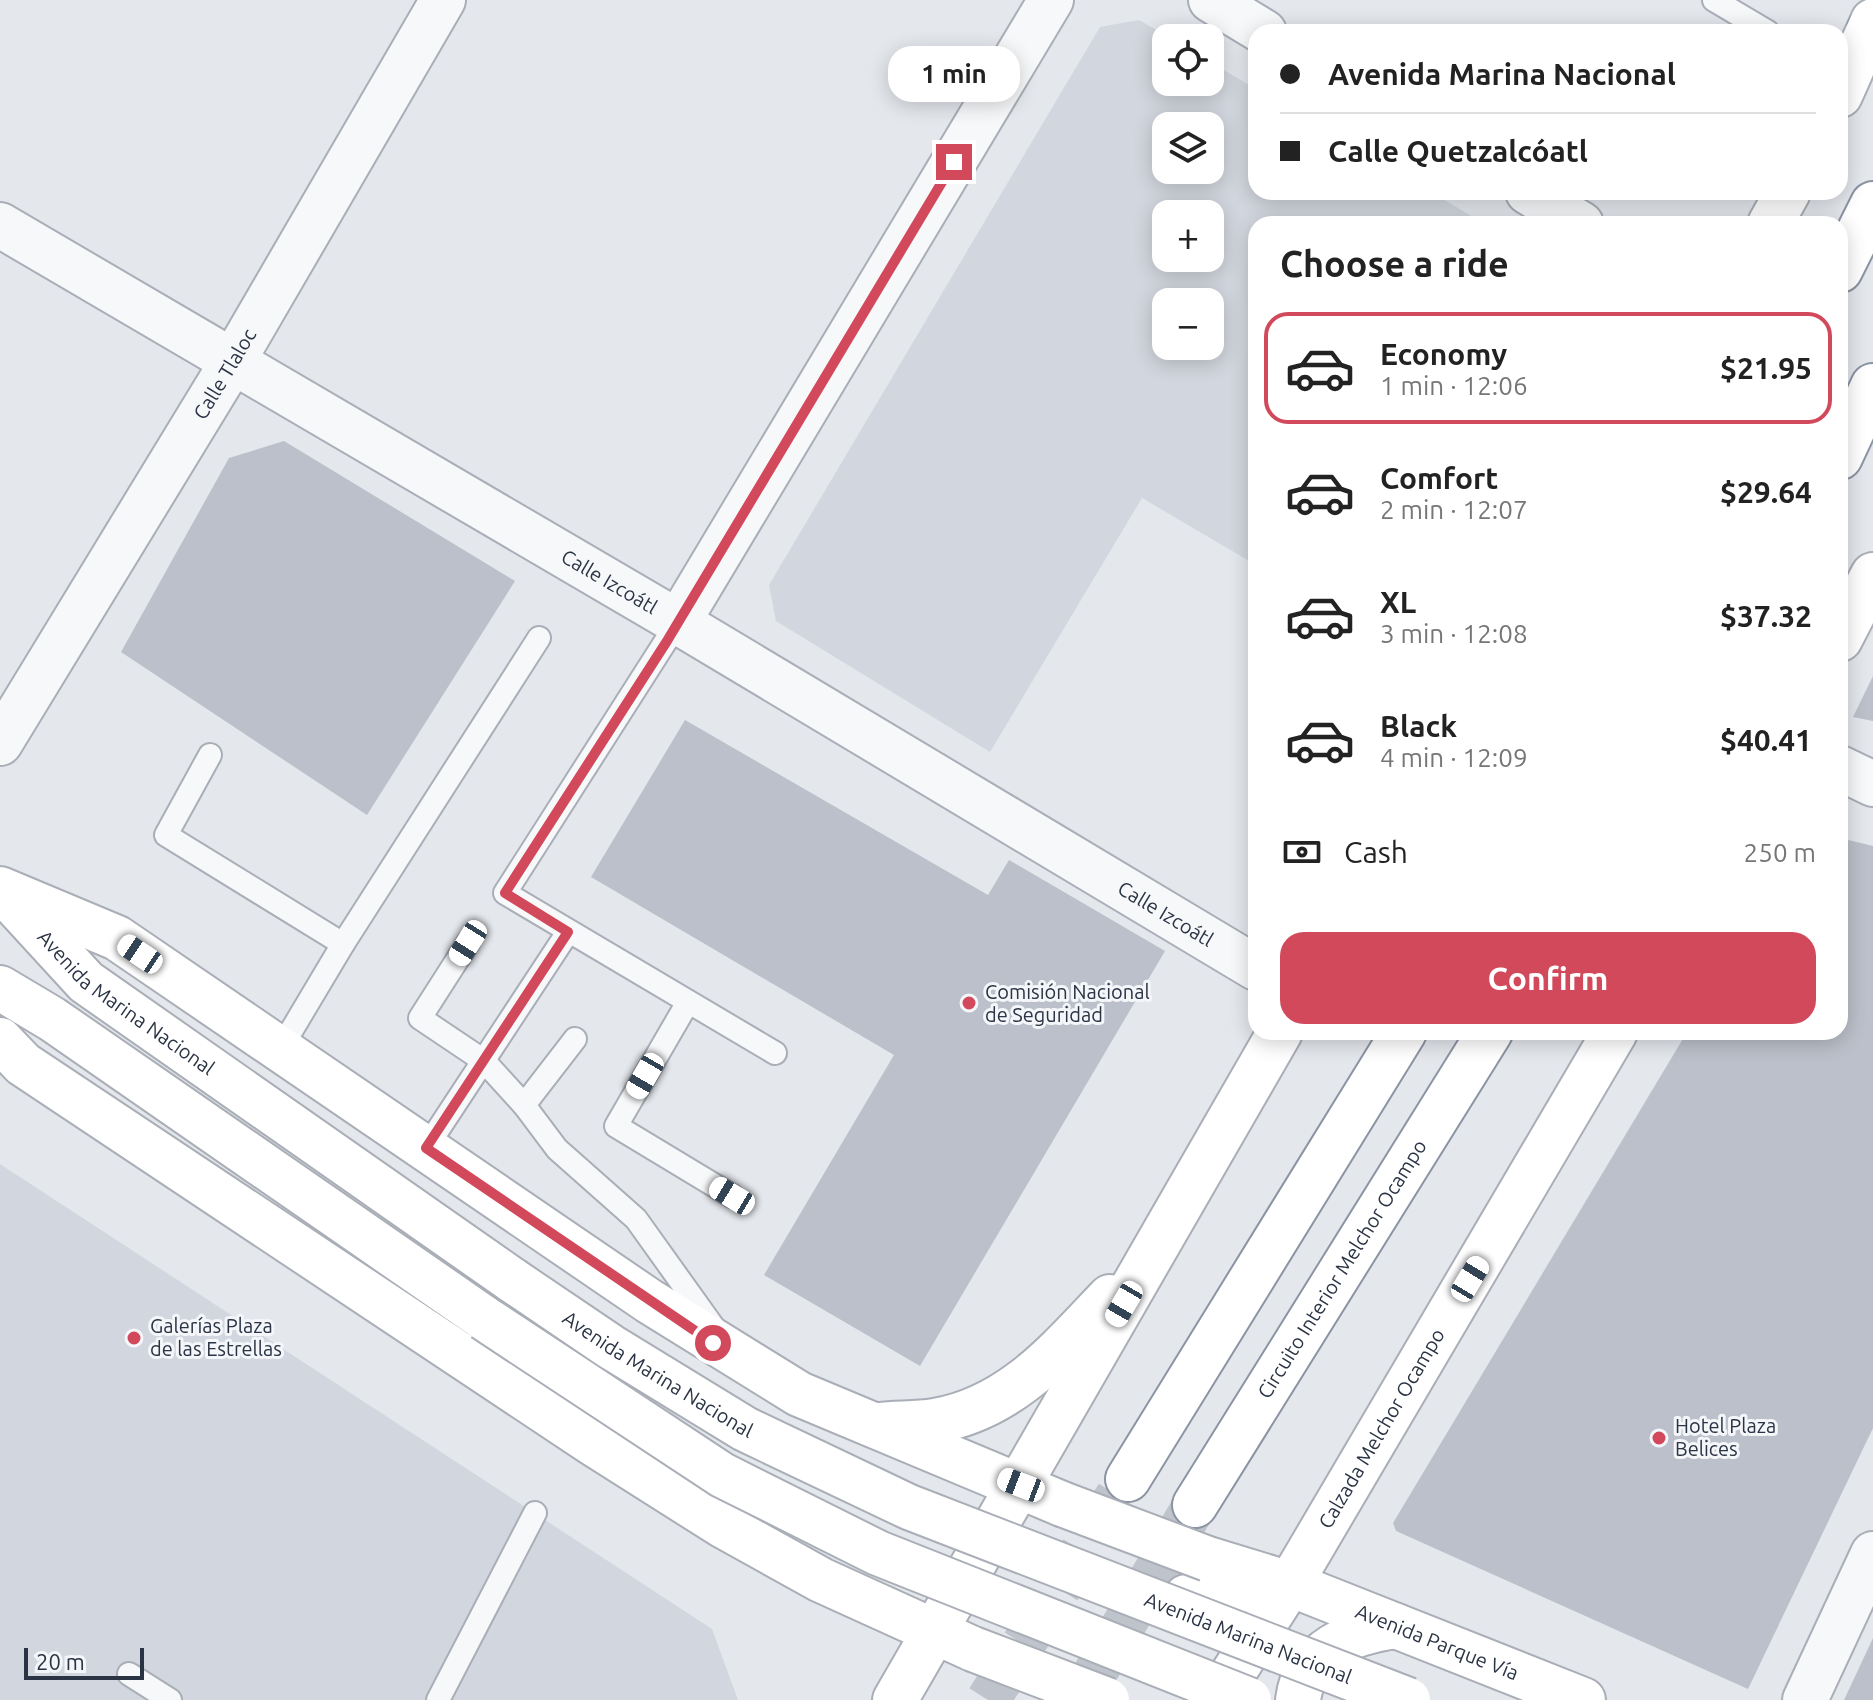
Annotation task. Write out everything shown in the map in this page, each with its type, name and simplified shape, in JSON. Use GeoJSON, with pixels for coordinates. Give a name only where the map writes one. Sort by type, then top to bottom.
{"type":"FeatureCollection","features":[{"type":"Feature","properties":{"kind":"main road"},"geometry":{"type":"LineString","coordinates":[[1848,73],[1872,26]]}},
{"type":"Feature","properties":{"kind":"main road"},"geometry":{"type":"LineString","coordinates":[[1848,254],[1873,204]]}},
{"type":"Feature","properties":{"kind":"main road"},"geometry":{"type":"LineString","coordinates":[[1848,440],[1873,386]]}},
{"type":"Feature","properties":{"kind":"main road"},"geometry":{"type":"LineString","coordinates":[[1848,623],[1873,575]]}},
{"type":"Feature","properties":{"kind":"main road","name":"Avenida Marina Nacional"},"geometry":{"type":"LineString","coordinates":[[0,889],[117,938],[735,1357],[799,1394],[1062,1504],[1208,1559],[1290,1584]]}},
{"type":"Feature","properties":{"kind":"main road","name":"Avenida Marina Nacional"},"geometry":{"type":"LineString","coordinates":[[0,889],[86,982],[512,1280],[611,1347],[745,1429],[909,1507],[1408,1700]]}},
{"type":"Feature","properties":{"kind":"main road"},"geometry":{"type":"LineString","coordinates":[[0,988],[52,1019],[484,1318],[722,1475],[878,1553],[1249,1700]]}},
{"type":"Feature","properties":{"kind":"main road"},"geometry":{"type":"LineString","coordinates":[[0,1040],[23,1064],[658,1485],[821,1580],[965,1634],[1107,1700]]}},
{"type":"Feature","properties":{"kind":"main road"},"geometry":{"type":"LineString","coordinates":[[895,1700],[965,1634],[1021,1485],[1275,1040]]}},
{"type":"Feature","properties":{"kind":"main road"},"geometry":{"type":"LineString","coordinates":[[1128,1479],[1399,1040]]}},
{"type":"Feature","properties":{"kind":"main road","name":"Circuito Interior Melchor Ocampo"},"geometry":{"type":"LineString","coordinates":[[1195,1505],[1485,1040]]}},
{"type":"Feature","properties":{"kind":"main road","name":"Calzada Melchor Ocampo"},"geometry":{"type":"LineString","coordinates":[[1216,1700],[1290,1584],[1610,1040]]}},
{"type":"Feature","properties":{"kind":"main road"},"geometry":{"type":"LineString","coordinates":[[869,1425],[936,1421],[981,1407],[1016,1389],[1046,1363],[1153,1253]]}},
{"type":"Feature","properties":{"kind":"main road"},"geometry":{"type":"LineString","coordinates":[[965,1634],[1186,1597],[1290,1584]]}},
{"type":"Feature","properties":{"kind":"main road","name":"Avenida Parque Vía"},"geometry":{"type":"LineString","coordinates":[[1290,1584],[1564,1696]]}},
{"type":"Feature","properties":{"kind":"main road"},"geometry":{"type":"LineString","coordinates":[[1298,1700],[1313,1665],[1334,1644],[1362,1631],[1396,1626]]}},
{"type":"Feature","properties":{"kind":"street","name":"Calle Tlaloc"},"geometry":{"type":"LineString","coordinates":[[0,743],[233,361],[443,0]]}},
{"type":"Feature","properties":{"kind":"street"},"geometry":{"type":"LineString","coordinates":[[678,622],[1051,0]]}},
{"type":"Feature","properties":{"kind":"street"},"geometry":{"type":"LineString","coordinates":[[1211,0],[1251,24]]}},
{"type":"Feature","properties":{"kind":"street"},"geometry":{"type":"LineString","coordinates":[[1541,200],[1568,216]]}},
{"type":"Feature","properties":{"kind":"street","name":"Calle Izcoátl"},"geometry":{"type":"LineString","coordinates":[[0,225],[678,622],[1248,963]]}},
{"type":"Feature","properties":{"kind":"street"},"geometry":{"type":"LineString","coordinates":[[1848,772],[1873,784]]}},
{"type":"Feature","properties":{"kind":"street"},"geometry":{"type":"LineString","coordinates":[[1805,1700],[1873,1554]]}},
{"type":"Feature","properties":{"kind":"lane"},"geometry":{"type":"LineString","coordinates":[[1714,0],[1754,24]]}},
{"type":"Feature","properties":{"kind":"lane"},"geometry":{"type":"LineString","coordinates":[[678,622],[505,893],[775,1053]]}},
{"type":"Feature","properties":{"kind":"lane"},"geometry":{"type":"LineString","coordinates":[[281,1048],[343,944],[539,638]]}},
{"type":"Feature","properties":{"kind":"lane"},"geometry":{"type":"LineString","coordinates":[[210,755],[166,835],[343,944]]}},
{"type":"Feature","properties":{"kind":"lane"},"geometry":{"type":"LineString","coordinates":[[426,1148],[568,932]]}},
{"type":"Feature","properties":{"kind":"lane"},"geometry":{"type":"LineString","coordinates":[[468,943],[420,1018],[484,1061],[524,1105],[557,1149],[636,1219],[735,1357]]}},
{"type":"Feature","properties":{"kind":"lane"},"geometry":{"type":"LineString","coordinates":[[688,1002],[616,1126],[732,1196]]}},
{"type":"Feature","properties":{"kind":"lane"},"geometry":{"type":"LineString","coordinates":[[524,1105],[575,1039]]}},
{"type":"Feature","properties":{"kind":"lane"},"geometry":{"type":"LineString","coordinates":[[438,1700],[535,1513]]}},
{"type":"Feature","properties":{"kind":"lane"},"geometry":{"type":"LineString","coordinates":[[129,1674],[170,1700]]}},
{"type":"Feature","properties":{"kind":"shaded area"},"geometry":{"type":"Polygon","coordinates":[[[1139,20],[1152,28],[1152,96],[1224,96],[1224,70],[1248,84],[1248,200],[1444,200],[1472,216],[1248,216],[1248,560],[1142,498],[990,752],[776,621],[769,585],[1100,27],[1139,20]]]}},
{"type":"Feature","properties":{"kind":"shaded area","name":"Galerías Plaza de las Estrellas"},"geometry":{"type":"Polygon","coordinates":[[[0,1164],[712,1629],[738,1700],[0,1700],[0,1164]]]}},
{"type":"Feature","properties":{"kind":"building"},"geometry":{"type":"Polygon","coordinates":[[[284,441],[515,581],[367,815],[121,652],[229,458],[284,441]]]}},
{"type":"Feature","properties":{"kind":"building"},"geometry":{"type":"Polygon","coordinates":[[[1873,676],[1873,721],[1853,717],[1873,676]]]}},
{"type":"Feature","properties":{"kind":"building","name":"Comisión Nacional de Seguridad"},"geometry":{"type":"Polygon","coordinates":[[[685,720],[988,895],[1009,860],[1165,951],[920,1366],[764,1275],[894,1055],[591,877],[685,720]]]}},
{"type":"Feature","properties":{"kind":"building"},"geometry":{"type":"Polygon","coordinates":[[[1848,840],[1873,846],[1873,1428],[1748,1689],[1396,1531],[1393,1523],[1682,1040],[1848,1040],[1848,840]]]}},
{"type":"Feature","properties":{"kind":"building"},"geometry":{"type":"Polygon","coordinates":[[[1873,1638],[1873,1700],[1844,1700],[1873,1638]]]}},
{"type":"Feature","properties":{"kind":"tunnel"},"geometry":{"type":"LineString","coordinates":[[988,1700],[1128,1479]]}},
{"type":"Feature","properties":{"kind":"tunnel"},"geometry":{"type":"LineString","coordinates":[[1079,1700],[1195,1505]]}},
{"type":"Feature","properties":{"kind":"place","name":"Comisión Nacional de Seguridad"},"geometry":{"type":"Point","coordinates":[969,1003]}},
{"type":"Feature","properties":{"kind":"place","name":"Galerías Plaza de las Estrellas"},"geometry":{"type":"Point","coordinates":[134,1338]}},
{"type":"Feature","properties":{"kind":"place","name":"Hotel Plaza Belices"},"geometry":{"type":"Point","coordinates":[1659,1438]}},
{"type":"Feature","properties":{"kind":"route"},"geometry":{"type":"LineString","coordinates":[[713,1343],[426,1148],[568,932],[505,893],[667,641],[954,162]]}}]}
